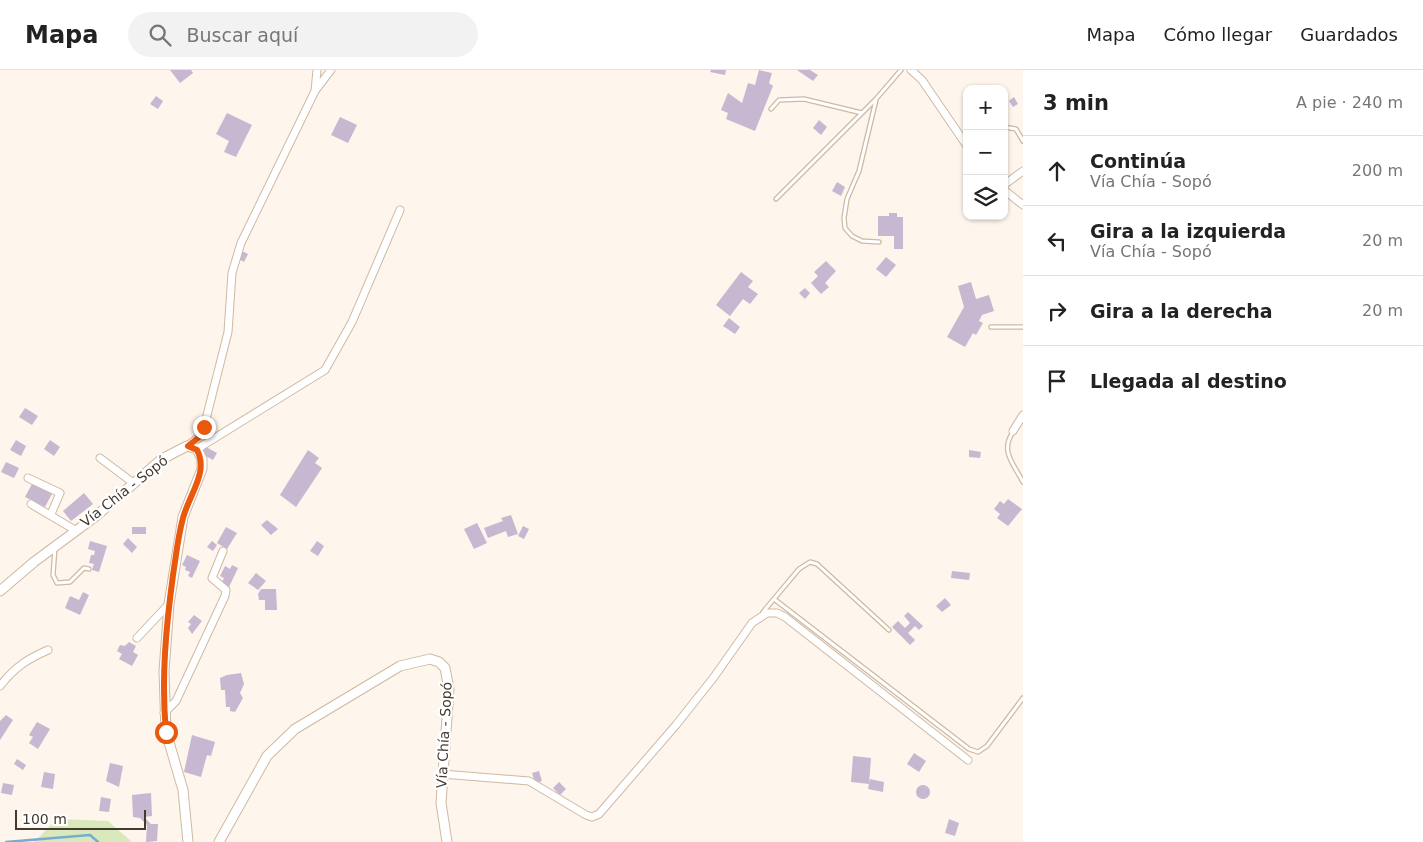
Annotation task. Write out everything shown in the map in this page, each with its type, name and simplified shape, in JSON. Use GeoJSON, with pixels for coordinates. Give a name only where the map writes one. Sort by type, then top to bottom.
{"type":"FeatureCollection","features":[{"type":"Feature","properties":{"kind":"street"},"geometry":{"type":"LineString","coordinates":[[314,91],[316,70]]}},
{"type":"Feature","properties":{"kind":"street"},"geometry":{"type":"LineString","coordinates":[[188,842],[183,790],[166,732],[164,671],[169,604],[183,518],[202,469],[202,459],[197,450],[188,446],[198,438],[204,427],[228,332],[232,273],[241,242],[314,91],[331,70]]}},
{"type":"Feature","properties":{"kind":"street"},"geometry":{"type":"LineString","coordinates":[[911,70],[922,80],[963,140]]}},
{"type":"Feature","properties":{"kind":"street"},"geometry":{"type":"LineString","coordinates":[[1008,182],[1023,171]]}},
{"type":"Feature","properties":{"kind":"street"},"geometry":{"type":"LineString","coordinates":[[1008,193],[1023,205]]}},
{"type":"Feature","properties":{"kind":"street"},"geometry":{"type":"LineString","coordinates":[[197,450],[325,370],[352,322],[400,210]]}},
{"type":"Feature","properties":{"kind":"street"},"geometry":{"type":"LineString","coordinates":[[1013,431],[1023,416]]}},
{"type":"Feature","properties":{"kind":"street","name":"Vía Chía - Sopó"},"geometry":{"type":"LineString","coordinates":[[0,591],[55,545],[96,516],[132,482],[162,459],[188,446]]}},
{"type":"Feature","properties":{"kind":"street"},"geometry":{"type":"LineString","coordinates":[[100,458],[132,482]]}},
{"type":"Feature","properties":{"kind":"street"},"geometry":{"type":"LineString","coordinates":[[28,478],[60,493],[51,514]]}},
{"type":"Feature","properties":{"kind":"street"},"geometry":{"type":"LineString","coordinates":[[31,504],[51,514],[75,530]]}},
{"type":"Feature","properties":{"kind":"street"},"geometry":{"type":"LineString","coordinates":[[164,714],[176,700],[225,596],[226,590],[212,578],[223,552]]}},
{"type":"Feature","properties":{"kind":"street"},"geometry":{"type":"LineString","coordinates":[[137,638],[169,604]]}},
{"type":"Feature","properties":{"kind":"street"},"geometry":{"type":"LineString","coordinates":[[442,774],[529,781],[586,815],[592,817],[599,814],[714,677],[752,623],[760,616],[777,613],[785,617],[968,760]]}},
{"type":"Feature","properties":{"kind":"street"},"geometry":{"type":"LineString","coordinates":[[0,686],[14,668],[26,659],[48,650]]}},
{"type":"Feature","properties":{"kind":"street","name":"Vía Chía - Sopó"},"geometry":{"type":"LineString","coordinates":[[219,842],[267,756],[295,729],[392,670],[421,659],[439,662],[445,668],[448,679],[441,803],[447,842]]}},
{"type":"Feature","properties":{"kind":"lane"},"geometry":{"type":"LineString","coordinates":[[776,199],[876,99],[901,70]]}},
{"type":"Feature","properties":{"kind":"lane"},"geometry":{"type":"LineString","coordinates":[[771,109],[779,100],[794,98],[862,113]]}},
{"type":"Feature","properties":{"kind":"lane"},"geometry":{"type":"LineString","coordinates":[[876,99],[859,171],[847,199],[844,218],[845,228],[852,236],[862,241],[879,242]]}},
{"type":"Feature","properties":{"kind":"lane"},"geometry":{"type":"LineString","coordinates":[[1008,128],[1016,129],[1023,142]]}},
{"type":"Feature","properties":{"kind":"lane"},"geometry":{"type":"LineString","coordinates":[[991,327],[1023,327]]}},
{"type":"Feature","properties":{"kind":"lane"},"geometry":{"type":"LineString","coordinates":[[1013,431],[1007,441],[1006,450],[1023,482]]}},
{"type":"Feature","properties":{"kind":"lane"},"geometry":{"type":"LineString","coordinates":[[55,545],[53,575],[57,583],[70,582],[84,568],[89,569]]}},
{"type":"Feature","properties":{"kind":"lane"},"geometry":{"type":"LineString","coordinates":[[760,616],[799,569],[810,562],[817,564],[889,630]]}},
{"type":"Feature","properties":{"kind":"lane"},"geometry":{"type":"LineString","coordinates":[[774,599],[969,749],[978,752],[987,746],[1023,698]]}},
{"type":"Feature","properties":{"kind":"green space"},"geometry":{"type":"Polygon","coordinates":[[[57,819],[108,821],[132,842],[34,842],[57,819]]]}},
{"type":"Feature","properties":{"kind":"building"},"geometry":{"type":"Polygon","coordinates":[[[170,70],[191,70],[193,73],[180,83],[170,70]]]}},
{"type":"Feature","properties":{"kind":"building"},"geometry":{"type":"Polygon","coordinates":[[[711,70],[726,70],[725,75],[710,72],[711,70]]]}},
{"type":"Feature","properties":{"kind":"building"},"geometry":{"type":"Polygon","coordinates":[[[759,70],[772,73],[769,83],[773,86],[755,131],[726,119],[728,113],[721,110],[728,93],[742,103],[748,83],[755,85],[759,70]]]}},
{"type":"Feature","properties":{"kind":"building"},"geometry":{"type":"Polygon","coordinates":[[[797,70],[810,70],[818,75],[813,81],[797,70]]]}},
{"type":"Feature","properties":{"kind":"building"},"geometry":{"type":"Polygon","coordinates":[[[156,96],[163,101],[158,109],[150,104],[156,96]]]}},
{"type":"Feature","properties":{"kind":"building"},"geometry":{"type":"Polygon","coordinates":[[[1014,97],[1018,104],[1013,107],[1009,101],[1014,97]]]}},
{"type":"Feature","properties":{"kind":"building"},"geometry":{"type":"Polygon","coordinates":[[[227,113],[252,125],[236,157],[224,152],[229,141],[216,134],[227,113]]]}},
{"type":"Feature","properties":{"kind":"building"},"geometry":{"type":"Polygon","coordinates":[[[340,117],[357,125],[348,143],[331,135],[340,117]]]}},
{"type":"Feature","properties":{"kind":"building"},"geometry":{"type":"Polygon","coordinates":[[[819,120],[827,127],[821,135],[813,128],[819,120]]]}},
{"type":"Feature","properties":{"kind":"building"},"geometry":{"type":"Polygon","coordinates":[[[837,182],[845,187],[841,196],[832,191],[837,182]]]}},
{"type":"Feature","properties":{"kind":"building"},"geometry":{"type":"Polygon","coordinates":[[[889,213],[897,213],[897,217],[903,217],[903,249],[894,249],[894,236],[878,236],[878,216],[889,216],[889,213]]]}},
{"type":"Feature","properties":{"kind":"building"},"geometry":{"type":"Polygon","coordinates":[[[242,251],[248,254],[244,262],[237,258],[242,251]]]}},
{"type":"Feature","properties":{"kind":"building"},"geometry":{"type":"Polygon","coordinates":[[[886,257],[896,265],[886,277],[876,269],[886,257]]]}},
{"type":"Feature","properties":{"kind":"building"},"geometry":{"type":"Polygon","coordinates":[[[826,261],[836,271],[825,283],[829,287],[821,294],[811,283],[818,276],[814,272],[826,261]]]}},
{"type":"Feature","properties":{"kind":"building"},"geometry":{"type":"Polygon","coordinates":[[[741,272],[753,281],[748,287],[758,294],[750,304],[743,299],[730,316],[716,305],[741,272]]]}},
{"type":"Feature","properties":{"kind":"building"},"geometry":{"type":"Polygon","coordinates":[[[971,282],[976,299],[989,295],[994,311],[982,315],[979,321],[983,323],[976,335],[973,333],[965,347],[947,337],[964,307],[958,286],[971,282]]]}},
{"type":"Feature","properties":{"kind":"building"},"geometry":{"type":"Polygon","coordinates":[[[805,288],[810,293],[805,299],[799,293],[805,288]]]}},
{"type":"Feature","properties":{"kind":"building"},"geometry":{"type":"Polygon","coordinates":[[[729,318],[740,327],[735,334],[723,326],[729,318]]]}},
{"type":"Feature","properties":{"kind":"building"},"geometry":{"type":"Polygon","coordinates":[[[25,408],[38,416],[32,425],[19,417],[25,408]]]}},
{"type":"Feature","properties":{"kind":"building"},"geometry":{"type":"Polygon","coordinates":[[[16,440],[26,446],[21,456],[10,450],[16,440]]]}},
{"type":"Feature","properties":{"kind":"building"},"geometry":{"type":"Polygon","coordinates":[[[50,440],[60,447],[54,456],[44,449],[50,440]]]}},
{"type":"Feature","properties":{"kind":"building"},"geometry":{"type":"Polygon","coordinates":[[[206,447],[217,453],[213,460],[202,454],[206,447]]]}},
{"type":"Feature","properties":{"kind":"building"},"geometry":{"type":"Polygon","coordinates":[[[308,450],[319,458],[315,463],[322,468],[296,507],[280,495],[308,450]]]}},
{"type":"Feature","properties":{"kind":"building"},"geometry":{"type":"Polygon","coordinates":[[[969,450],[981,452],[980,458],[969,457],[969,450]]]}},
{"type":"Feature","properties":{"kind":"building"},"geometry":{"type":"Polygon","coordinates":[[[6,462],[19,468],[14,478],[1,472],[6,462]]]}},
{"type":"Feature","properties":{"kind":"building"},"geometry":{"type":"Polygon","coordinates":[[[33,482],[53,492],[45,507],[25,497],[33,482]]]}},
{"type":"Feature","properties":{"kind":"building"},"geometry":{"type":"Polygon","coordinates":[[[84,493],[93,504],[71,521],[63,511],[84,493]]]}},
{"type":"Feature","properties":{"kind":"building"},"geometry":{"type":"Polygon","coordinates":[[[1008,499],[1022,509],[1008,526],[997,518],[1000,514],[994,509],[1000,501],[1004,504],[1008,499]]]}},
{"type":"Feature","properties":{"kind":"building"},"geometry":{"type":"Polygon","coordinates":[[[511,515],[518,534],[508,537],[506,531],[488,538],[484,528],[503,521],[501,518],[511,515]]]}},
{"type":"Feature","properties":{"kind":"building"},"geometry":{"type":"Polygon","coordinates":[[[267,520],[278,529],[271,535],[261,525],[267,520]]]}},
{"type":"Feature","properties":{"kind":"building"},"geometry":{"type":"Polygon","coordinates":[[[477,523],[487,543],[474,549],[464,529],[477,523]]]}},
{"type":"Feature","properties":{"kind":"building"},"geometry":{"type":"Polygon","coordinates":[[[523,526],[529,529],[524,539],[518,536],[523,526]]]}},
{"type":"Feature","properties":{"kind":"building"},"geometry":{"type":"Polygon","coordinates":[[[132,527],[146,527],[146,534],[132,534],[132,527]]]}},
{"type":"Feature","properties":{"kind":"building"},"geometry":{"type":"Polygon","coordinates":[[[226,527],[237,533],[227,549],[217,543],[226,527]]]}},
{"type":"Feature","properties":{"kind":"building"},"geometry":{"type":"Polygon","coordinates":[[[128,538],[137,547],[132,553],[123,544],[128,538]]]}},
{"type":"Feature","properties":{"kind":"building"},"geometry":{"type":"Polygon","coordinates":[[[90,541],[107,546],[99,572],[92,570],[94,564],[89,563],[91,555],[94,555],[95,551],[88,549],[90,541]]]}},
{"type":"Feature","properties":{"kind":"building"},"geometry":{"type":"Polygon","coordinates":[[[212,541],[217,545],[213,551],[207,547],[212,541]]]}},
{"type":"Feature","properties":{"kind":"building"},"geometry":{"type":"Polygon","coordinates":[[[317,541],[324,546],[318,556],[310,551],[317,541]]]}},
{"type":"Feature","properties":{"kind":"building"},"geometry":{"type":"Polygon","coordinates":[[[187,555],[200,561],[192,578],[188,576],[190,572],[185,570],[186,567],[182,565],[187,555]]]}},
{"type":"Feature","properties":{"kind":"building"},"geometry":{"type":"Polygon","coordinates":[[[232,565],[238,568],[229,587],[221,584],[224,578],[220,576],[225,566],[230,569],[232,565]]]}},
{"type":"Feature","properties":{"kind":"building"},"geometry":{"type":"Polygon","coordinates":[[[952,571],[970,573],[969,580],[951,578],[952,571]]]}},
{"type":"Feature","properties":{"kind":"building"},"geometry":{"type":"Polygon","coordinates":[[[256,573],[266,581],[258,590],[248,583],[256,573]]]}},
{"type":"Feature","properties":{"kind":"building"},"geometry":{"type":"Polygon","coordinates":[[[261,589],[276,589],[277,610],[265,610],[265,600],[259,600],[258,594],[261,589]]]}},
{"type":"Feature","properties":{"kind":"building"},"geometry":{"type":"Polygon","coordinates":[[[83,592],[89,595],[80,615],[65,608],[70,596],[79,600],[83,592]]]}},
{"type":"Feature","properties":{"kind":"building"},"geometry":{"type":"Polygon","coordinates":[[[945,598],[951,605],[942,612],[936,606],[945,598]]]}},
{"type":"Feature","properties":{"kind":"building"},"geometry":{"type":"Polygon","coordinates":[[[908,612],[923,626],[919,630],[915,626],[908,633],[915,640],[910,645],[892,627],[898,621],[905,628],[910,623],[904,616],[908,612]]]}},
{"type":"Feature","properties":{"kind":"building"},"geometry":{"type":"Polygon","coordinates":[[[194,615],[202,621],[192,634],[188,628],[191,624],[188,622],[194,615]]]}},
{"type":"Feature","properties":{"kind":"building"},"geometry":{"type":"Polygon","coordinates":[[[129,642],[136,646],[133,652],[138,655],[132,666],[119,659],[122,654],[117,651],[120,645],[125,646],[129,642]]]}},
{"type":"Feature","properties":{"kind":"building"},"geometry":{"type":"Polygon","coordinates":[[[241,673],[244,684],[240,693],[243,698],[235,712],[230,711],[230,707],[226,707],[225,690],[221,690],[220,678],[241,673]]]}},
{"type":"Feature","properties":{"kind":"building"},"geometry":{"type":"Polygon","coordinates":[[[6,715],[13,720],[0,740],[0,721],[6,715]]]}},
{"type":"Feature","properties":{"kind":"building"},"geometry":{"type":"Polygon","coordinates":[[[37,722],[50,729],[38,749],[29,743],[33,737],[29,735],[37,722]]]}},
{"type":"Feature","properties":{"kind":"building"},"geometry":{"type":"Polygon","coordinates":[[[192,735],[215,742],[211,756],[207,755],[201,777],[184,772],[192,735]]]}},
{"type":"Feature","properties":{"kind":"building"},"geometry":{"type":"Polygon","coordinates":[[[914,753],[926,761],[919,772],[907,764],[914,753]]]}},
{"type":"Feature","properties":{"kind":"building"},"geometry":{"type":"Polygon","coordinates":[[[853,756],[871,758],[869,784],[851,782],[853,756]]]}},
{"type":"Feature","properties":{"kind":"building"},"geometry":{"type":"Polygon","coordinates":[[[17,759],[26,765],[23,770],[14,764],[17,759]]]}},
{"type":"Feature","properties":{"kind":"building"},"geometry":{"type":"Polygon","coordinates":[[[110,763],[123,766],[119,787],[106,781],[110,763]]]}},
{"type":"Feature","properties":{"kind":"building"},"geometry":{"type":"Polygon","coordinates":[[[539,771],[542,781],[535,783],[532,773],[539,771]]]}},
{"type":"Feature","properties":{"kind":"building"},"geometry":{"type":"Polygon","coordinates":[[[44,772],[55,774],[53,789],[41,787],[44,772]]]}},
{"type":"Feature","properties":{"kind":"building"},"geometry":{"type":"Polygon","coordinates":[[[870,779],[884,782],[883,792],[868,789],[870,779]]]}},
{"type":"Feature","properties":{"kind":"building"},"geometry":{"type":"Polygon","coordinates":[[[559,782],[566,789],[560,795],[553,788],[559,782]]]}},
{"type":"Feature","properties":{"kind":"building"},"geometry":{"type":"Polygon","coordinates":[[[3,783],[14,785],[12,795],[1,793],[3,783]]]}},
{"type":"Feature","properties":{"kind":"building"},"geometry":{"type":"Polygon","coordinates":[[[923,785],[928,787],[930,792],[928,797],[923,799],[918,797],[916,792],[918,787],[923,785]]]}},
{"type":"Feature","properties":{"kind":"building"},"geometry":{"type":"Polygon","coordinates":[[[151,793],[152,816],[144,817],[151,824],[158,824],[157,841],[146,842],[147,825],[140,818],[133,817],[132,795],[151,793]]]}},
{"type":"Feature","properties":{"kind":"building"},"geometry":{"type":"Polygon","coordinates":[[[101,797],[111,799],[109,812],[99,811],[101,797]]]}},
{"type":"Feature","properties":{"kind":"building"},"geometry":{"type":"Polygon","coordinates":[[[949,819],[959,823],[955,836],[945,833],[949,819]]]}},
{"type":"Feature","properties":{"kind":"waterway"},"geometry":{"type":"LineString","coordinates":[[6,842],[90,835],[98,842]]}},
{"type":"Feature","properties":{"kind":"route"},"geometry":{"type":"LineString","coordinates":[[166,732],[164,671],[169,604],[183,518],[202,469],[202,459],[197,450],[188,446],[198,438],[204,427]]}}]}
